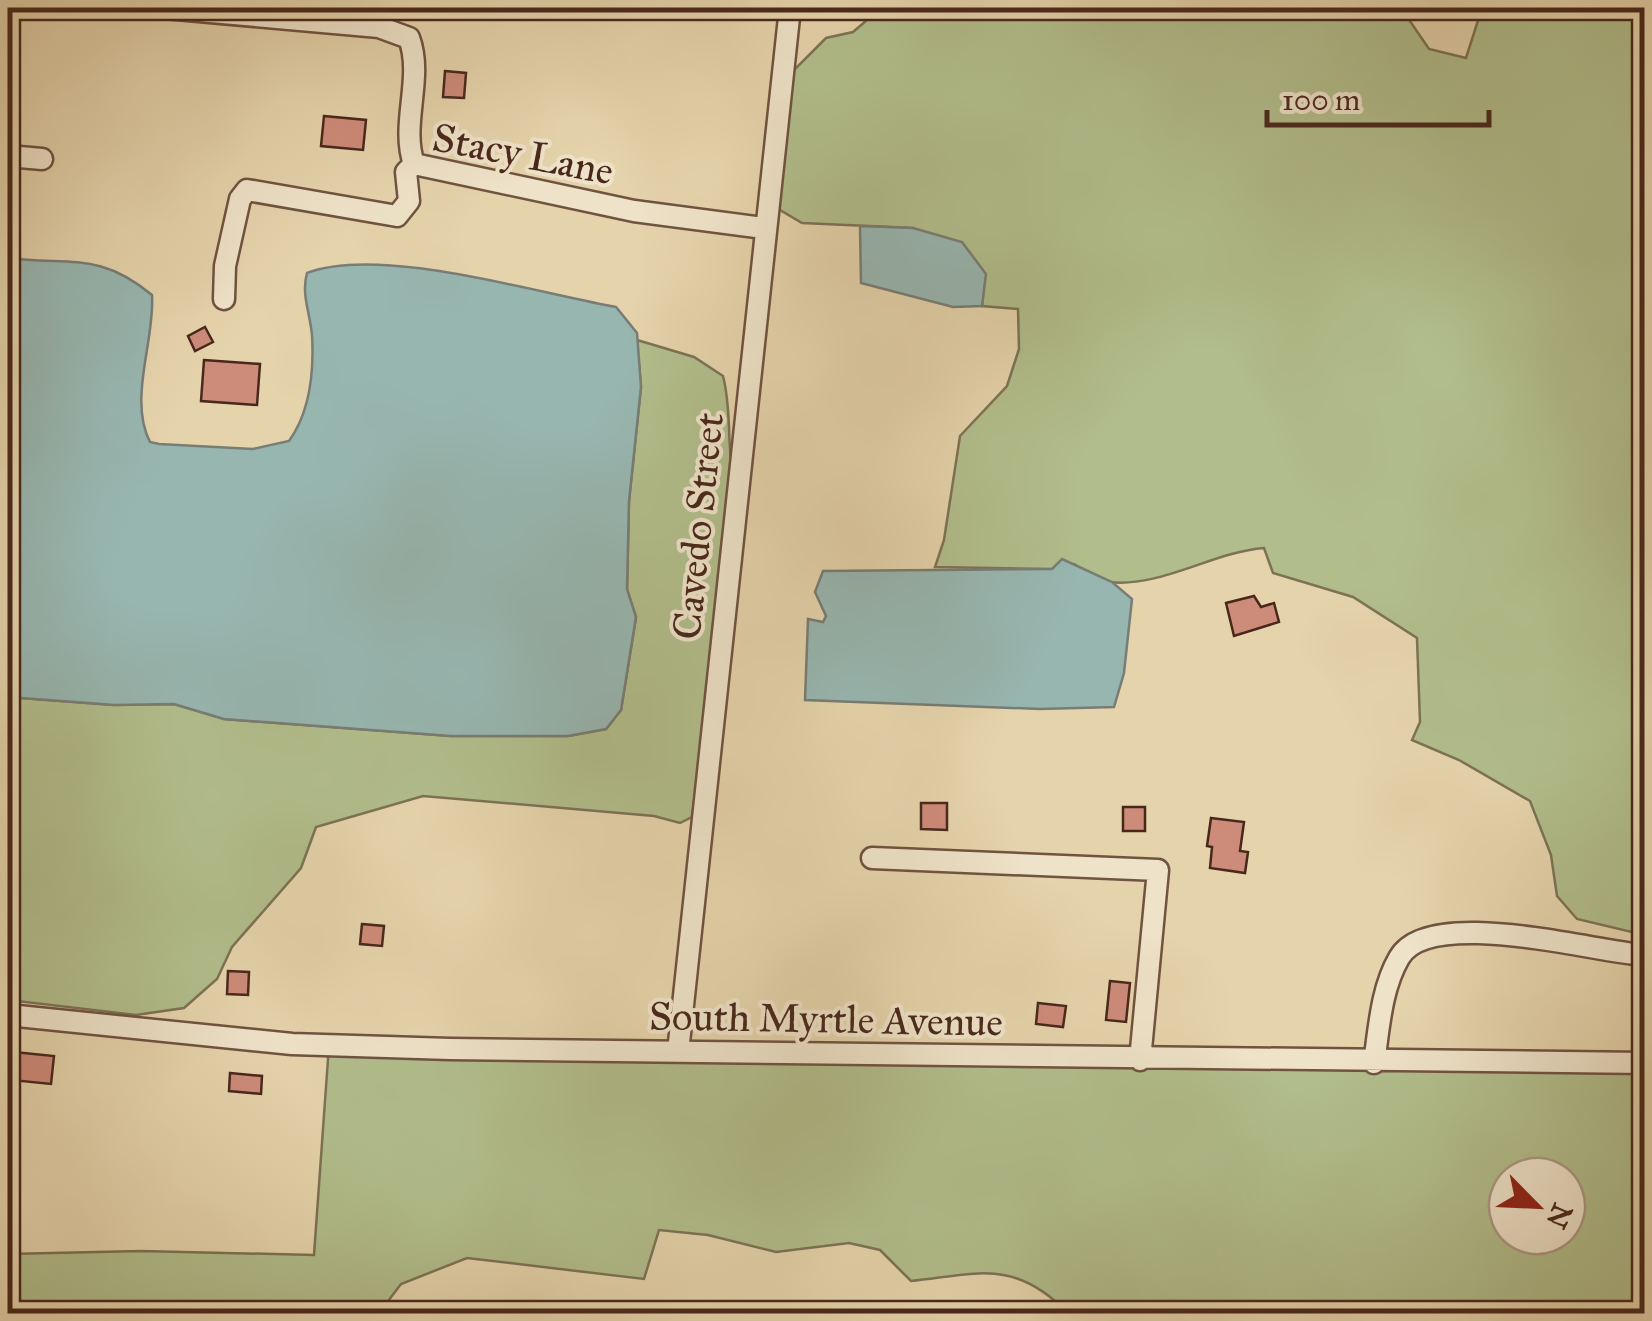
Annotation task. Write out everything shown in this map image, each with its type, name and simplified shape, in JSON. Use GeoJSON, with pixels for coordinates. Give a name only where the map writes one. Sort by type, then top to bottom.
{"type":"FeatureCollection","features":[{"type":"Feature","properties":{"kind":"street"},"geometry":{"type":"LineString","coordinates":[[165,8],[378,27],[409,38],[415,54],[410,145],[414,164]]}},
{"type":"Feature","properties":{"kind":"street","name":"Cavedo Street"},"geometry":{"type":"LineString","coordinates":[[678,1052],[790,8]]}},
{"type":"Feature","properties":{"kind":"street"},"geometry":{"type":"LineString","coordinates":[[8,156],[42,160]]}},
{"type":"Feature","properties":{"kind":"street","name":"Stacy Lane"},"geometry":{"type":"LineString","coordinates":[[224,299],[225,266],[240,199],[247,190],[397,216],[409,201],[406,172],[414,164],[634,211],[764,228]]}},
{"type":"Feature","properties":{"kind":"street"},"geometry":{"type":"LineString","coordinates":[[872,858],[1158,870],[1140,1060]]}},
{"type":"Feature","properties":{"kind":"street"},"geometry":{"type":"LineString","coordinates":[[1374,1064],[1385,994],[1400,955],[1419,938],[1482,934],[1555,939],[1609,953],[1644,955]]}},
{"type":"Feature","properties":{"kind":"street","name":"South Myrtle Avenue"},"geometry":{"type":"LineString","coordinates":[[8,1015],[292,1044],[1374,1064],[1644,1063]]}},
{"type":"Feature","properties":{"kind":"green space"},"geometry":{"type":"Polygon","coordinates":[[[881,8],[1401,8],[1429,49],[1466,58],[1482,8],[1644,8],[1644,935],[1577,919],[1557,896],[1551,855],[1530,801],[1459,760],[1412,740],[1420,722],[1417,638],[1353,597],[1273,573],[1264,548],[1128,582],[1105,581],[1074,564],[1052,569],[935,567],[944,540],[960,436],[1007,386],[1019,349],[1018,309],[982,306],[985,274],[913,228],[802,223],[775,207],[777,101],[795,69],[826,38],[853,32],[881,8]]]}},
{"type":"Feature","properties":{"kind":"green space"},"geometry":{"type":"Polygon","coordinates":[[[637,340],[694,357],[723,376],[728,404],[736,485],[692,817],[680,823],[654,816],[423,796],[316,827],[301,868],[232,947],[217,979],[184,1008],[136,1015],[8,1000],[8,697],[114,705],[174,704],[224,719],[451,736],[568,736],[606,729],[621,710],[636,617],[627,590],[629,501],[641,387],[637,340]]]}},
{"type":"Feature","properties":{"kind":"green space"},"geometry":{"type":"Polygon","coordinates":[[[329,1045],[1644,1063],[1644,1313],[1068,1313],[1030,1284],[1012,1277],[975,1274],[911,1281],[880,1250],[849,1243],[776,1252],[708,1235],[659,1230],[644,1279],[467,1258],[401,1284],[379,1313],[8,1314],[8,1254],[141,1251],[314,1255],[329,1045]]]}},
{"type":"Feature","properties":{"kind":"water"},"geometry":{"type":"Polygon","coordinates":[[[860,226],[913,228],[962,242],[986,274],[982,306],[953,307],[861,283],[860,226]]]}},
{"type":"Feature","properties":{"kind":"water"},"geometry":{"type":"Polygon","coordinates":[[[8,258],[99,266],[133,281],[152,295],[141,407],[150,442],[159,444],[253,449],[289,441],[302,417],[311,376],[307,273],[338,266],[416,268],[616,307],[637,333],[641,387],[629,501],[627,589],[636,617],[621,710],[606,729],[568,736],[451,736],[224,719],[174,704],[114,705],[8,697],[8,258]]]}},
{"type":"Feature","properties":{"kind":"water"},"geometry":{"type":"Polygon","coordinates":[[[1062,559],[1112,582],[1132,599],[1124,673],[1114,707],[1040,709],[805,700],[808,619],[823,622],[826,616],[815,592],[823,571],[1052,569],[1062,559]]]}},
{"type":"Feature","properties":{"kind":"building"},"geometry":{"type":"Polygon","coordinates":[[[445,71],[466,73],[464,98],[443,97],[445,71]]]}},
{"type":"Feature","properties":{"kind":"building"},"geometry":{"type":"Polygon","coordinates":[[[324,116],[366,120],[363,150],[321,146],[324,116]]]}},
{"type":"Feature","properties":{"kind":"building"},"geometry":{"type":"Polygon","coordinates":[[[205,327],[213,342],[195,351],[188,336],[205,327]]]}},
{"type":"Feature","properties":{"kind":"building"},"geometry":{"type":"Polygon","coordinates":[[[204,360],[260,364],[257,405],[201,401],[204,360]]]}},
{"type":"Feature","properties":{"kind":"building"},"geometry":{"type":"Polygon","coordinates":[[[1254,596],[1261,607],[1274,603],[1279,622],[1234,636],[1226,603],[1254,596]]]}},
{"type":"Feature","properties":{"kind":"building"},"geometry":{"type":"Polygon","coordinates":[[[921,803],[947,803],[947,830],[921,829],[921,803]]]}},
{"type":"Feature","properties":{"kind":"building"},"geometry":{"type":"Polygon","coordinates":[[[1123,807],[1145,807],[1145,831],[1123,831],[1123,807]]]}},
{"type":"Feature","properties":{"kind":"building"},"geometry":{"type":"Polygon","coordinates":[[[1211,818],[1244,822],[1240,851],[1248,852],[1245,873],[1210,868],[1212,847],[1207,846],[1211,818]]]}},
{"type":"Feature","properties":{"kind":"building"},"geometry":{"type":"Polygon","coordinates":[[[362,924],[384,926],[382,946],[360,944],[362,924]]]}},
{"type":"Feature","properties":{"kind":"building"},"geometry":{"type":"Polygon","coordinates":[[[228,971],[249,972],[248,995],[227,994],[228,971]]]}},
{"type":"Feature","properties":{"kind":"building"},"geometry":{"type":"Polygon","coordinates":[[[1110,981],[1130,983],[1126,1022],[1106,1020],[1110,981]]]}},
{"type":"Feature","properties":{"kind":"building"},"geometry":{"type":"Polygon","coordinates":[[[1038,1003],[1066,1006],[1063,1027],[1036,1024],[1038,1003]]]}},
{"type":"Feature","properties":{"kind":"building"},"geometry":{"type":"Polygon","coordinates":[[[14,1052],[54,1056],[51,1084],[11,1080],[14,1052]]]}},
{"type":"Feature","properties":{"kind":"building"},"geometry":{"type":"Polygon","coordinates":[[[230,1073],[262,1076],[261,1094],[229,1091],[230,1073]]]}}]}
